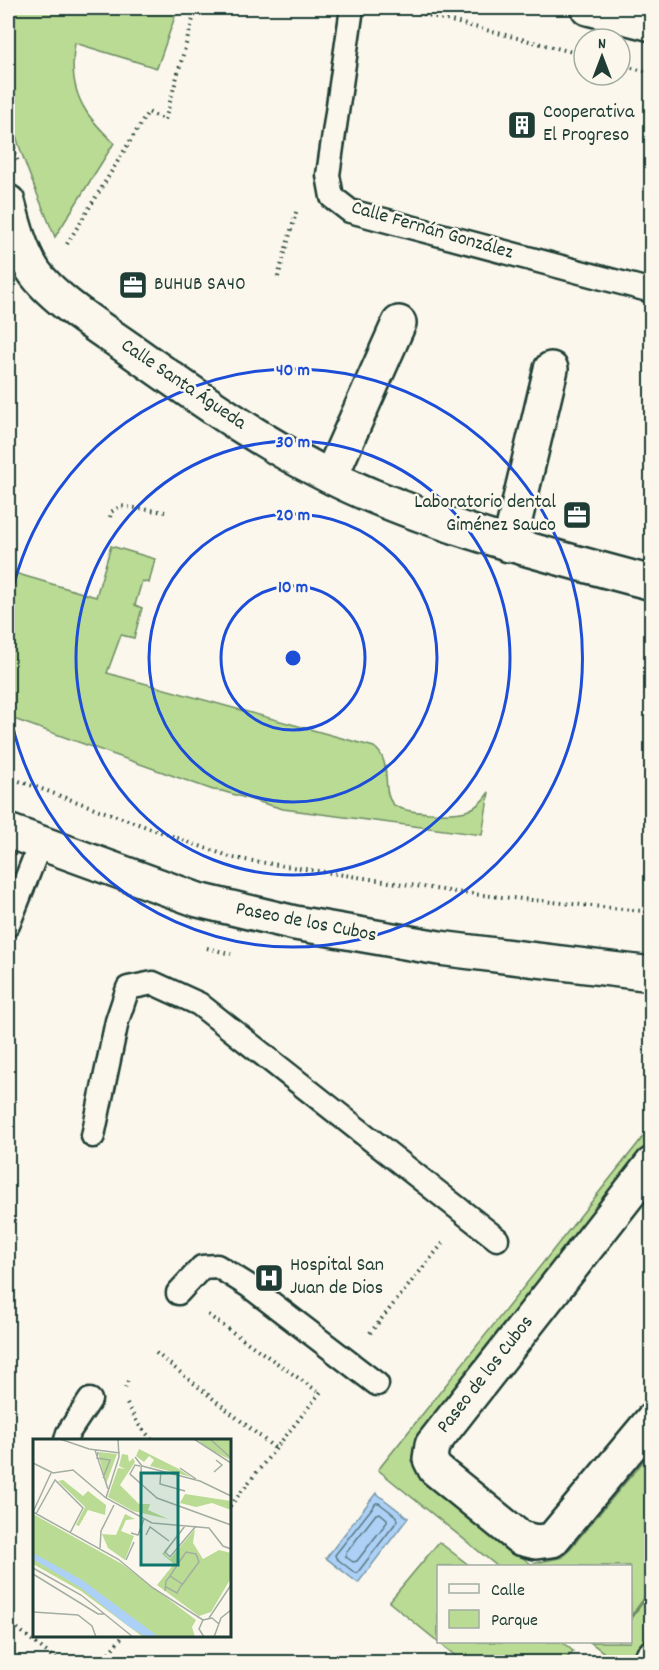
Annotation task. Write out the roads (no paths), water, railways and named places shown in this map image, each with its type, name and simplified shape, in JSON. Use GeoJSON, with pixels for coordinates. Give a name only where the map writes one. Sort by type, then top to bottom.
{"type":"FeatureCollection","features":[{"type":"Feature","properties":{"kind":"street"},"geometry":{"type":"LineString","coordinates":[[588,8],[651,24]]}},
{"type":"Feature","properties":{"kind":"street","name":"Calle Santa Águeda"},"geometry":{"type":"LineString","coordinates":[[8,202],[14,241],[34,271],[62,300],[166,375],[272,445],[374,497],[509,545],[651,583]]}},
{"type":"Feature","properties":{"kind":"street"},"geometry":{"type":"LineString","coordinates":[[331,476],[399,323]]}},
{"type":"Feature","properties":{"kind":"street"},"geometry":{"type":"LineString","coordinates":[[509,545],[551,369]]}},
{"type":"Feature","properties":{"kind":"street","name":"Paseo de los Cubos"},"geometry":{"type":"LineString","coordinates":[[8,831],[198,900],[295,923],[439,948],[651,974]]}},
{"type":"Feature","properties":{"kind":"street","name":"Paseo de los Cubos"},"geometry":{"type":"LineString","coordinates":[[651,1164],[432,1444],[430,1459],[435,1469],[520,1538],[536,1542],[552,1540],[651,1420]]}},
{"type":"Feature","properties":{"kind":"lane","name":"Calle Fernán González"},"geometry":{"type":"LineString","coordinates":[[352,8],[328,175],[332,197],[350,211],[651,291]]}},
{"type":"Feature","properties":{"kind":"lane"},"geometry":{"type":"LineString","coordinates":[[9,918],[40,844]]}},
{"type":"Feature","properties":{"kind":"lane"},"geometry":{"type":"LineString","coordinates":[[93,1136],[117,1021],[129,988],[153,983],[199,1004],[497,1239]]}},
{"type":"Feature","properties":{"kind":"lane"},"geometry":{"type":"LineString","coordinates":[[178,1293],[202,1267],[217,1266],[249,1286],[377,1384]]}},
{"type":"Feature","properties":{"kind":"lane"},"geometry":{"type":"LineString","coordinates":[[66,1439],[68,1432],[90,1400]]}},
{"type":"Feature","properties":{"kind":"lane"},"geometry":{"type":"LineString","coordinates":[[642,1662],[651,1650]]}},
{"type":"Feature","properties":{"kind":"water"},"geometry":{"type":"Polygon","coordinates":[[[376,1493],[408,1518],[358,1583],[326,1558],[376,1493]]]}},
{"type":"Feature","properties":{"kind":"place","name":"Cooperativa El Progreso"},"geometry":{"type":"Point","coordinates":[522,125]}},
{"type":"Feature","properties":{"kind":"place","name":"BUHUB SA40"},"geometry":{"type":"Point","coordinates":[133,285]}},
{"type":"Feature","properties":{"kind":"place","name":"Laboratorio dental Giménez Sauco"},"geometry":{"type":"Point","coordinates":[577,515]}},
{"type":"Feature","properties":{"kind":"place","name":"Hospital San Juan de Dios"},"geometry":{"type":"Point","coordinates":[269,1278]}}]}
